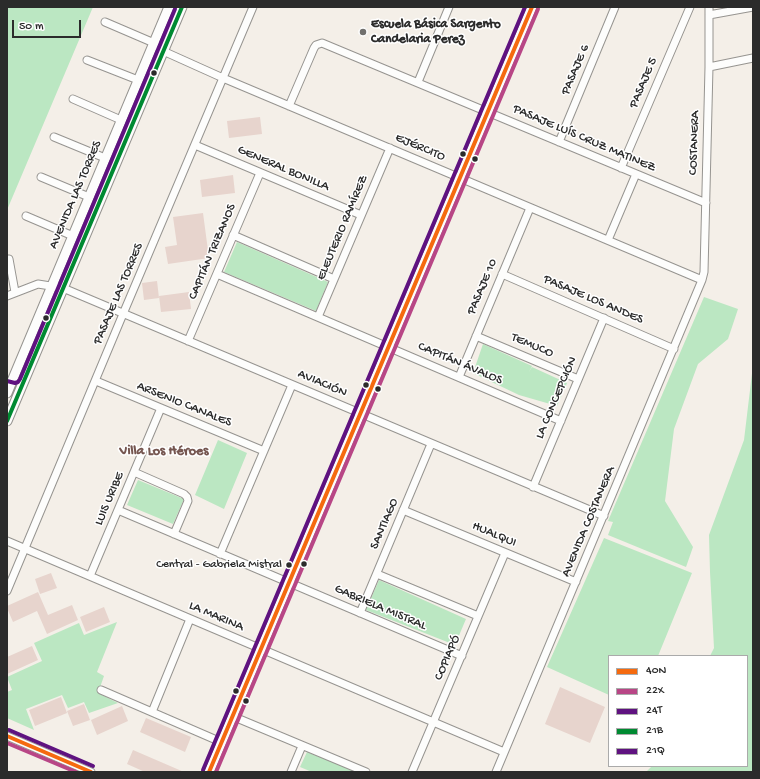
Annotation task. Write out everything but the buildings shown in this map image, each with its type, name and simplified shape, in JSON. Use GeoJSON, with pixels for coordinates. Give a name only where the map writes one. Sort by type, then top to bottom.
{"type":"FeatureCollection","features":[{"type":"Feature","properties":{"kind":"street","name":"AVENIDA LAS TORRES"},"geometry":{"type":"LineString","coordinates":[[7,393],[10,376],[52,286],[169,7]]}},
{"type":"Feature","properties":{"kind":"street","name":"AVENIDA LAS TORRES"},"geometry":{"type":"LineString","coordinates":[[7,421],[182,7]]}},
{"type":"Feature","properties":{"kind":"street","name":"PASAJE LAS TORRES"},"geometry":{"type":"LineString","coordinates":[[7,591],[253,7]]}},
{"type":"Feature","properties":{"kind":"street"},"geometry":{"type":"LineString","coordinates":[[418,82],[449,7]]}},
{"type":"Feature","properties":{"kind":"street"},"geometry":{"type":"LineString","coordinates":[[209,772],[532,7]]}},
{"type":"Feature","properties":{"kind":"street","name":"PASAJE 6"},"geometry":{"type":"LineString","coordinates":[[559,142],[615,7]]}},
{"type":"Feature","properties":{"kind":"street","name":"PASAJE 5"},"geometry":{"type":"LineString","coordinates":[[621,168],[690,7]]}},
{"type":"Feature","properties":{"kind":"street","name":"COSTANERA"},"geometry":{"type":"LineString","coordinates":[[702,280],[704,272],[706,203],[709,7]]}},
{"type":"Feature","properties":{"kind":"street"},"geometry":{"type":"LineString","coordinates":[[709,15],[753,7]]}},
{"type":"Feature","properties":{"kind":"street","name":"EJÉRCITO"},"geometry":{"type":"LineString","coordinates":[[105,22],[154,43],[163,51],[223,78],[702,280]]}},
{"type":"Feature","properties":{"kind":"street","name":"PASAJE LUÍS CRUZ MATINEZ"},"geometry":{"type":"LineString","coordinates":[[289,106],[314,48],[319,43],[326,44],[706,203]]}},
{"type":"Feature","properties":{"kind":"street"},"geometry":{"type":"LineString","coordinates":[[709,66],[753,58]]}},
{"type":"Feature","properties":{"kind":"street"},"geometry":{"type":"LineString","coordinates":[[87,60],[138,80]]}},
{"type":"Feature","properties":{"kind":"street"},"geometry":{"type":"LineString","coordinates":[[73,99],[121,120]]}},
{"type":"Feature","properties":{"kind":"street"},"geometry":{"type":"LineString","coordinates":[[54,137],[106,158]]}},
{"type":"Feature","properties":{"kind":"street","name":"GENERAL BONILLA"},"geometry":{"type":"LineString","coordinates":[[195,145],[361,215]]}},
{"type":"Feature","properties":{"kind":"street","name":"ELEUTERIO RAMÍREZ"},"geometry":{"type":"LineString","coordinates":[[318,317],[390,148]]}},
{"type":"Feature","properties":{"kind":"street","name":"CAPITÁN TRIZANOS"},"geometry":{"type":"LineString","coordinates":[[188,341],[260,172]]}},
{"type":"Feature","properties":{"kind":"street"},"geometry":{"type":"LineString","coordinates":[[608,240],[636,174]]}},
{"type":"Feature","properties":{"kind":"street"},"geometry":{"type":"LineString","coordinates":[[41,177],[89,197]]}},
{"type":"Feature","properties":{"kind":"street","name":"PASAJE 10"},"geometry":{"type":"LineString","coordinates":[[458,376],[530,208]]}},
{"type":"Feature","properties":{"kind":"street"},"geometry":{"type":"LineString","coordinates":[[26,216],[73,236]]}},
{"type":"Feature","properties":{"kind":"street"},"geometry":{"type":"LineString","coordinates":[[233,235],[334,279]]}},
{"type":"Feature","properties":{"kind":"street"},"geometry":{"type":"LineString","coordinates":[[9,259],[15,292]]}},
{"type":"Feature","properties":{"kind":"street","name":"CAPITÁN ÁVALOS"},"geometry":{"type":"LineString","coordinates":[[217,274],[561,420]]}},
{"type":"Feature","properties":{"kind":"street","name":"PASAJE LOS ANDES"},"geometry":{"type":"LineString","coordinates":[[502,274],[674,349]]}},
{"type":"Feature","properties":{"kind":"street","name":"AVENIDA COSTANERA"},"geometry":{"type":"LineString","coordinates":[[496,772],[702,280]]}},
{"type":"Feature","properties":{"kind":"street","name":"AVIACIÓN"},"geometry":{"type":"LineString","coordinates":[[7,296],[38,284],[63,288],[604,516]]}},
{"type":"Feature","properties":{"kind":"street","name":"LA CONCEPCIÓN"},"geometry":{"type":"LineString","coordinates":[[533,487],[604,318]]}},
{"type":"Feature","properties":{"kind":"street","name":"TEMUCO"},"geometry":{"type":"LineString","coordinates":[[476,336],[578,379]]}},
{"type":"Feature","properties":{"kind":"street","name":"ARSENIO CANALES"},"geometry":{"type":"LineString","coordinates":[[96,381],[264,451]]}},
{"type":"Feature","properties":{"kind":"street"},"geometry":{"type":"LineString","coordinates":[[220,554],[292,385]]}},
{"type":"Feature","properties":{"kind":"street","name":"LUIS URIBE"},"geometry":{"type":"LineString","coordinates":[[90,576],[161,408]]}},
{"type":"Feature","properties":{"kind":"street","name":"SANTIAGO"},"geometry":{"type":"LineString","coordinates":[[360,613],[432,444]]}},
{"type":"Feature","properties":{"kind":"street"},"geometry":{"type":"LineString","coordinates":[[134,472],[186,495],[188,502],[174,534]]}},
{"type":"Feature","properties":{"kind":"street","name":"GABRIELA MISTRAL"},"geometry":{"type":"LineString","coordinates":[[118,510],[462,656]]}},
{"type":"Feature","properties":{"kind":"street","name":"HUALQUI"},"geometry":{"type":"LineString","coordinates":[[403,510],[576,582]]}},
{"type":"Feature","properties":{"kind":"street","name":"LA MARINA"},"geometry":{"type":"LineString","coordinates":[[7,541],[504,752]]}},
{"type":"Feature","properties":{"kind":"street","name":"COPIAPÓ"},"geometry":{"type":"LineString","coordinates":[[412,772],[505,553]]}},
{"type":"Feature","properties":{"kind":"street"},"geometry":{"type":"LineString","coordinates":[[376,574],[478,616]]}},
{"type":"Feature","properties":{"kind":"street"},"geometry":{"type":"LineString","coordinates":[[152,712],[190,619]]}},
{"type":"Feature","properties":{"kind":"street"},"geometry":{"type":"LineString","coordinates":[[101,690],[221,742]]}},
{"type":"Feature","properties":{"kind":"street"},"geometry":{"type":"LineString","coordinates":[[232,716],[366,772]]}},
{"type":"Feature","properties":{"kind":"street"},"geometry":{"type":"LineString","coordinates":[[7,736],[91,772]]}},
{"type":"Feature","properties":{"kind":"street"},"geometry":{"type":"LineString","coordinates":[[293,772],[302,746]]}},
{"type":"Feature","properties":{"kind":"green space"},"geometry":{"type":"Polygon","coordinates":[[[7,7],[93,7],[7,210],[7,7]]]}},
{"type":"Feature","properties":{"kind":"green space"},"geometry":{"type":"Polygon","coordinates":[[[237,242],[328,282],[316,311],[224,272],[237,242]]]}},
{"type":"Feature","properties":{"kind":"green space"},"geometry":{"type":"Polygon","coordinates":[[[704,297],[738,309],[728,339],[698,364],[674,429],[665,501],[693,547],[686,567],[608,535],[613,522],[608,521],[704,297]]]}},
{"type":"Feature","properties":{"kind":"green space"},"geometry":{"type":"Polygon","coordinates":[[[483,344],[532,366],[529,372],[532,367],[567,383],[557,406],[519,395],[473,373],[483,344]]]}},
{"type":"Feature","properties":{"kind":"green space"},"geometry":{"type":"Polygon","coordinates":[[[753,365],[753,772],[646,772],[651,767],[748,767],[748,655],[710,655],[714,648],[709,535],[744,440],[753,365]]]}},
{"type":"Feature","properties":{"kind":"green space"},"geometry":{"type":"Polygon","coordinates":[[[218,440],[247,453],[224,509],[195,495],[218,440]]]}},
{"type":"Feature","properties":{"kind":"green space"},"geometry":{"type":"Polygon","coordinates":[[[138,480],[184,499],[173,524],[127,505],[138,480]]]}},
{"type":"Feature","properties":{"kind":"green space"},"geometry":{"type":"Polygon","coordinates":[[[604,538],[692,573],[658,655],[608,655],[608,695],[547,667],[604,538]]]}},
{"type":"Feature","properties":{"kind":"green space"},"geometry":{"type":"Polygon","coordinates":[[[379,580],[466,619],[455,645],[366,610],[379,580]]]}},
{"type":"Feature","properties":{"kind":"green space"},"geometry":{"type":"Polygon","coordinates":[[[117,622],[97,672],[104,676],[98,693],[118,703],[89,713],[84,702],[68,708],[62,695],[26,709],[34,730],[7,718],[7,692],[12,690],[7,677],[42,661],[34,643],[79,623],[84,635],[117,622]]]}},
{"type":"Feature","properties":{"kind":"green space"},"geometry":{"type":"Polygon","coordinates":[[[307,752],[357,772],[312,772],[300,767],[307,752]]]}},
{"type":"Feature","properties":{"kind":"transit line","name":"21B"},"geometry":{"type":"LineString","coordinates":[[7,421],[182,7]]}},
{"type":"Feature","properties":{"kind":"transit line","name":"24T"},"geometry":{"type":"LineString","coordinates":[[203,770],[525,7]]}},
{"type":"Feature","properties":{"kind":"transit line","name":"40N"},"geometry":{"type":"LineString","coordinates":[[209,772],[532,7]]}},
{"type":"Feature","properties":{"kind":"transit line","name":"21Q"},"geometry":{"type":"LineString","coordinates":[[7,381],[15,383],[20,379],[175,9]]}},
{"type":"Feature","properties":{"kind":"transit line","name":"22X"},"geometry":{"type":"LineString","coordinates":[[216,772],[538,9]]}},
{"type":"Feature","properties":{"kind":"transit line","name":"24T"},"geometry":{"type":"LineString","coordinates":[[9,730],[93,766]]}},
{"type":"Feature","properties":{"kind":"transit line","name":"40N"},"geometry":{"type":"LineString","coordinates":[[7,736],[91,772]]}},
{"type":"Feature","properties":{"kind":"transit line","name":"22X"},"geometry":{"type":"LineString","coordinates":[[7,743],[76,772]]}},
{"type":"Feature","properties":{"kind":"place","name":"Escuela Básica Sargento Candelaria Perez"},"geometry":{"type":"Point","coordinates":[363,32]}},
{"type":"Feature","properties":{"kind":"place","name":"Central - Gabriela Mistral"},"geometry":{"type":"Point","coordinates":[289,565]}},
{"type":"Feature","properties":{"kind":"district","name":"Villa Los Héroes"},"geometry":{"type":"Point","coordinates":[164,452]}}]}
